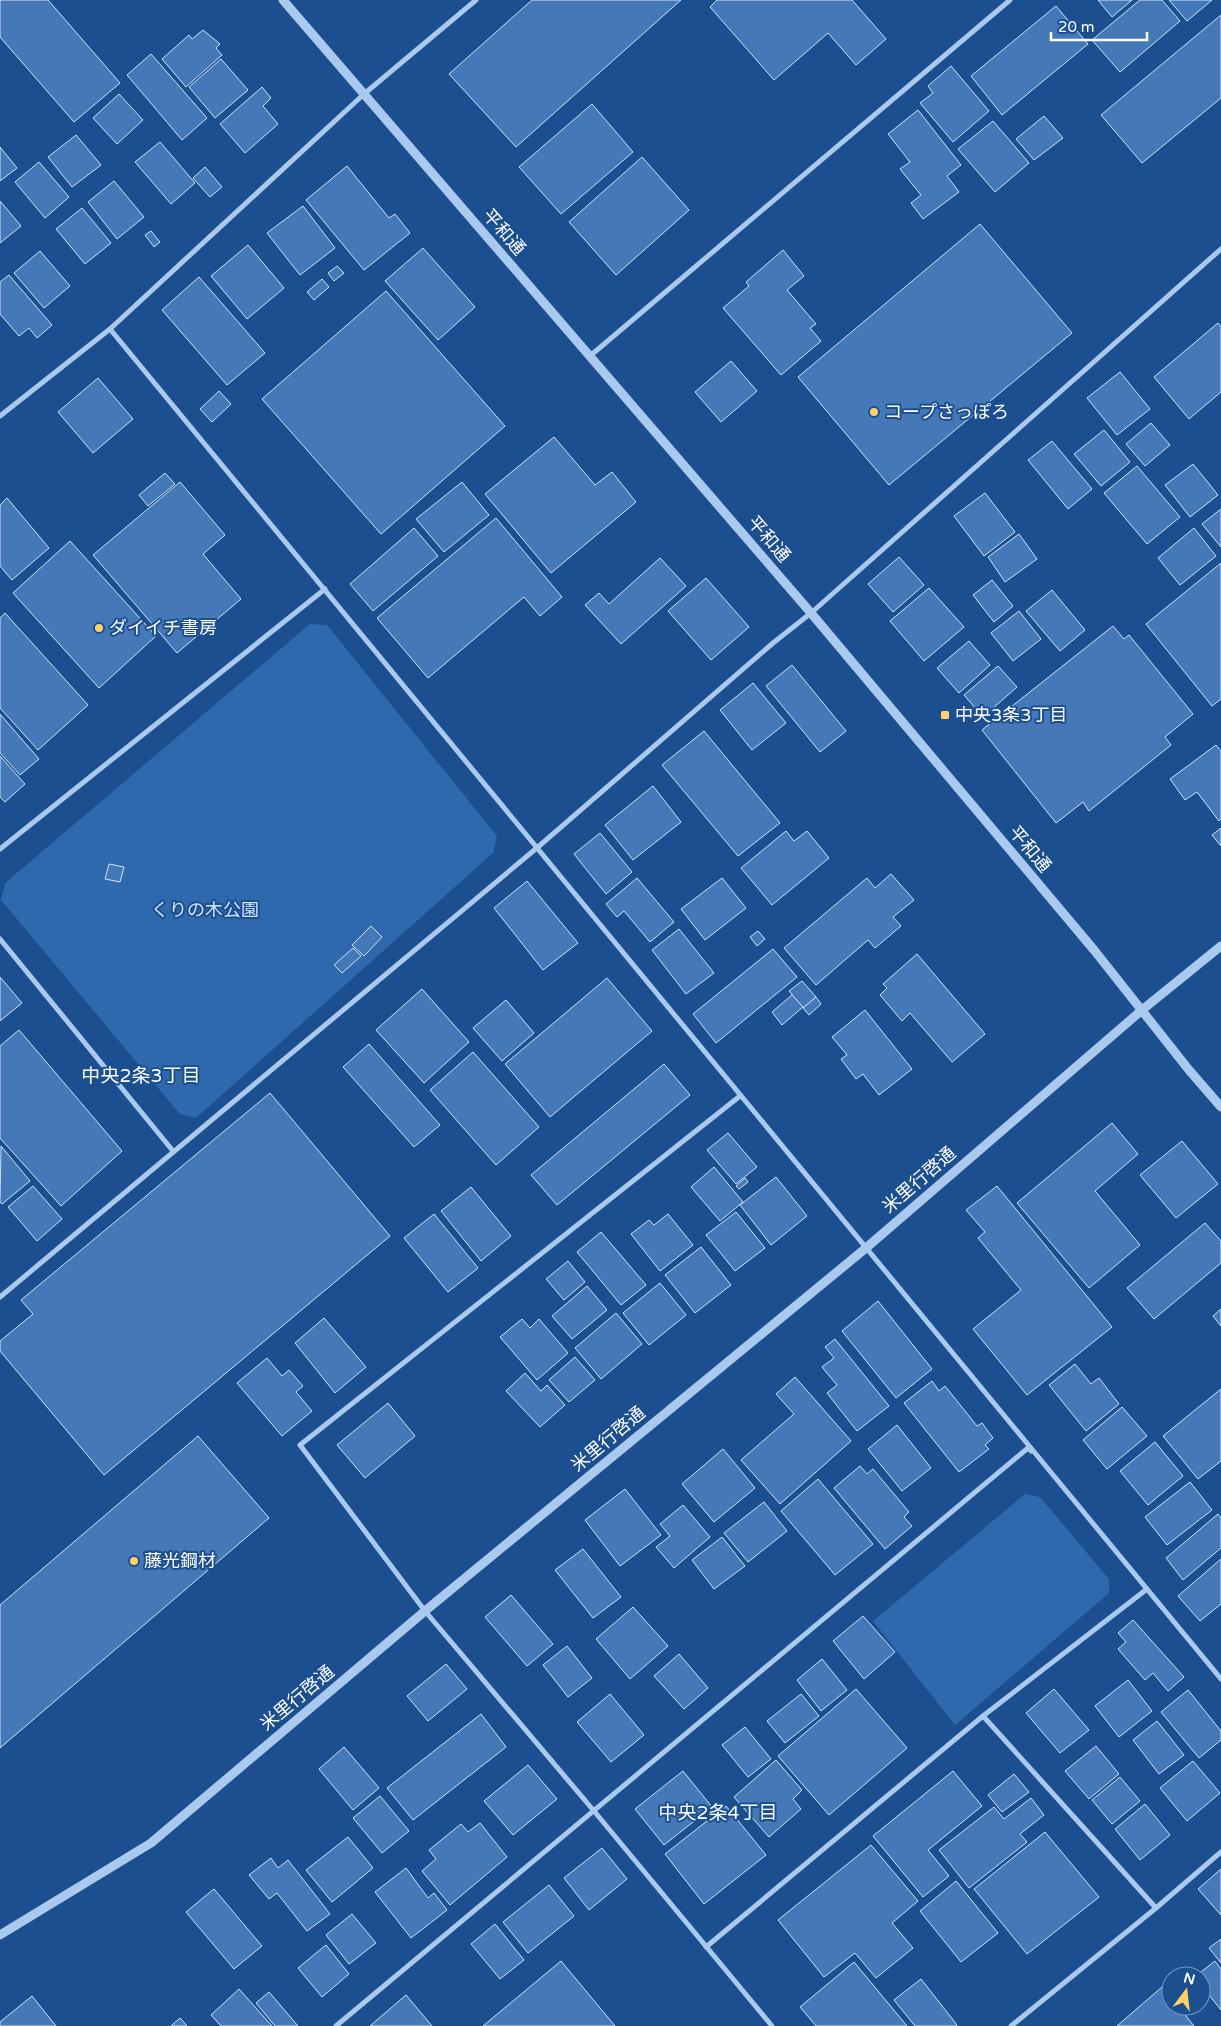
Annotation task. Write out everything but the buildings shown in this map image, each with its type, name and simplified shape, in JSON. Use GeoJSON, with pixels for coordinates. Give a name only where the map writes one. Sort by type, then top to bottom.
{"type":"FeatureCollection","features":[{"type":"Feature","properties":{"kind":"street","name":"平和通"},"geometry":{"type":"LineString","coordinates":[[282,0],[811,613],[1221,1107]]}},
{"type":"Feature","properties":{"kind":"street"},"geometry":{"type":"LineString","coordinates":[[0,416],[110,329],[364,94],[476,0]]}},
{"type":"Feature","properties":{"kind":"street"},"geometry":{"type":"LineString","coordinates":[[590,356],[1010,0]]}},
{"type":"Feature","properties":{"kind":"street"},"geometry":{"type":"LineString","coordinates":[[0,1297],[538,846],[773,643],[811,613],[1221,249]]}},
{"type":"Feature","properties":{"kind":"street"},"geometry":{"type":"LineString","coordinates":[[110,329],[538,846],[740,1096],[1221,1679]]}},
{"type":"Feature","properties":{"kind":"street"},"geometry":{"type":"LineString","coordinates":[[0,849],[325,589]]}},
{"type":"Feature","properties":{"kind":"street"},"geometry":{"type":"LineString","coordinates":[[0,939],[173,1151]]}},
{"type":"Feature","properties":{"kind":"street","name":"米里行啓通"},"geometry":{"type":"LineString","coordinates":[[0,1935],[151,1843],[426,1611],[866,1248],[1142,1010],[1221,946]]}},
{"type":"Feature","properties":{"kind":"street"},"geometry":{"type":"LineString","coordinates":[[740,1096],[300,1445],[426,1611],[772,2026]]}},
{"type":"Feature","properties":{"kind":"street"},"geometry":{"type":"LineString","coordinates":[[336,2026],[1028,1448],[1037,1457]]}},
{"type":"Feature","properties":{"kind":"street"},"geometry":{"type":"LineString","coordinates":[[706,1947],[983,1716],[1147,1589]]}},
{"type":"Feature","properties":{"kind":"street"},"geometry":{"type":"LineString","coordinates":[[983,1716],[1156,1908]]}},
{"type":"Feature","properties":{"kind":"street"},"geometry":{"type":"LineString","coordinates":[[1011,2026],[1156,1908],[1221,1852]]}},
{"type":"Feature","properties":{"kind":"green space","name":"くりの木公園"},"geometry":{"type":"Polygon","coordinates":[[[310,624],[327,625],[497,836],[493,853],[196,1118],[180,1114],[1,900],[5,883],[310,624]]]}},
{"type":"Feature","properties":{"kind":"green space"},"geometry":{"type":"Polygon","coordinates":[[[1025,1494],[1040,1497],[1109,1579],[1109,1593],[955,1725],[873,1621],[1025,1494]]]}},
{"type":"Feature","properties":{"kind":"place","name":"コープさっぽろ"},"geometry":{"type":"Point","coordinates":[874,412]}},
{"type":"Feature","properties":{"kind":"place","name":"ダイイチ書房"},"geometry":{"type":"Point","coordinates":[99,628]}},
{"type":"Feature","properties":{"kind":"place","name":"中央3条3丁目"},"geometry":{"type":"Point","coordinates":[945,715]}},
{"type":"Feature","properties":{"kind":"place","name":"藤光鋼材"},"geometry":{"type":"Point","coordinates":[134,1561]}},
{"type":"Feature","properties":{"kind":"district","name":"中央2条3丁目"},"geometry":{"type":"Point","coordinates":[141,1075]}},
{"type":"Feature","properties":{"kind":"district","name":"中央2条4丁目"},"geometry":{"type":"Point","coordinates":[718,1812]}}]}
